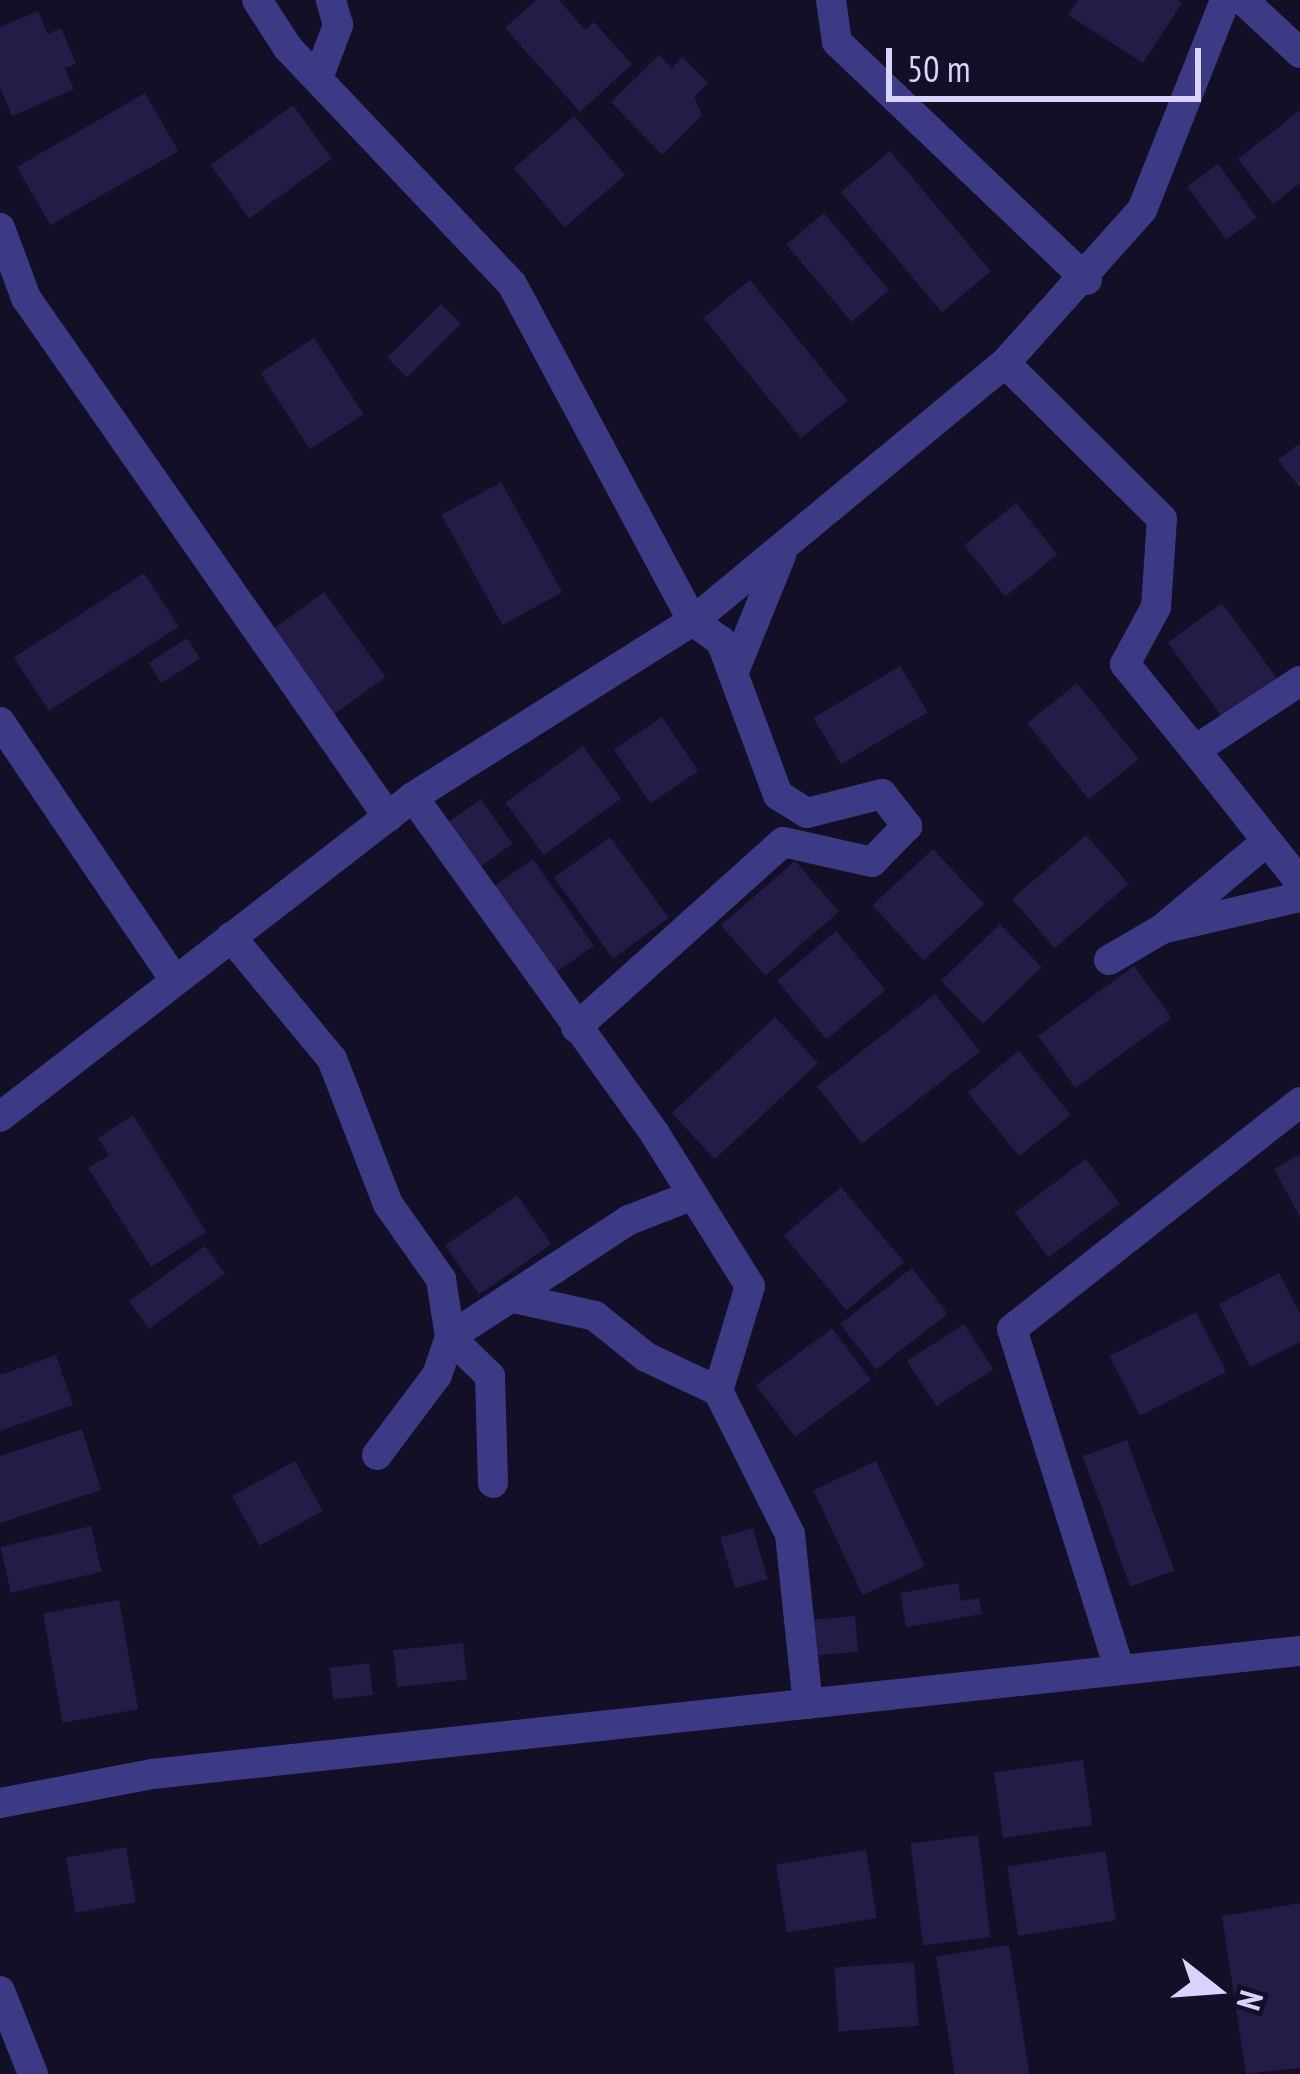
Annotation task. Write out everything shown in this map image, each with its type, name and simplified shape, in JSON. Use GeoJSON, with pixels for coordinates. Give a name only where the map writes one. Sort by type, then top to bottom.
{"type":"FeatureCollection","features":[{"type":"Feature","properties":{"kind":"street"},"geometry":{"type":"LineString","coordinates":[[257,0],[317,78],[512,284],[693,621],[721,641],[778,795],[807,813],[882,794],[908,826],[872,862],[783,842],[576,1028]]}},
{"type":"Feature","properties":{"kind":"street"},"geometry":{"type":"LineString","coordinates":[[317,78],[338,25],[331,0]]}},
{"type":"Feature","properties":{"kind":"street"},"geometry":{"type":"LineString","coordinates":[[831,0],[837,42],[1087,280]]}},
{"type":"Feature","properties":{"kind":"street"},"geometry":{"type":"LineString","coordinates":[[0,1118],[413,797],[693,621],[1006,363],[1087,280],[1142,210],[1226,0]]}},
{"type":"Feature","properties":{"kind":"street"},"geometry":{"type":"LineString","coordinates":[[1243,0],[1300,53]]}},
{"type":"Feature","properties":{"kind":"street"},"geometry":{"type":"LineString","coordinates":[[0,228],[26,298],[388,817]]}},
{"type":"Feature","properties":{"kind":"street"},"geometry":{"type":"LineString","coordinates":[[1006,363],[1162,519],[1156,607],[1125,664],[1300,882]]}},
{"type":"Feature","properties":{"kind":"street"},"geometry":{"type":"LineString","coordinates":[[733,674],[783,549]]}},
{"type":"Feature","properties":{"kind":"street"},"geometry":{"type":"LineString","coordinates":[[1196,750],[1300,681]]}},
{"type":"Feature","properties":{"kind":"street"},"geometry":{"type":"LineString","coordinates":[[0,722],[174,979]]}},
{"type":"Feature","properties":{"kind":"street"},"geometry":{"type":"LineString","coordinates":[[413,797],[693,1195],[750,1286],[718,1391]]}},
{"type":"Feature","properties":{"kind":"street"},"geometry":{"type":"LineString","coordinates":[[1109,960],[1162,929],[1265,843]]}},
{"type":"Feature","properties":{"kind":"street"},"geometry":{"type":"LineString","coordinates":[[1162,929],[1300,897]]}},
{"type":"Feature","properties":{"kind":"street"},"geometry":{"type":"LineString","coordinates":[[230,937],[332,1059],[388,1204],[441,1279],[450,1336],[437,1375],[377,1455]]}},
{"type":"Feature","properties":{"kind":"street"},"geometry":{"type":"LineString","coordinates":[[1119,1668],[1012,1328],[1300,1102]]}},
{"type":"Feature","properties":{"kind":"street"},"geometry":{"type":"LineString","coordinates":[[450,1336],[629,1220],[693,1195]]}},
{"type":"Feature","properties":{"kind":"street"},"geometry":{"type":"LineString","coordinates":[[514,1298],[595,1316],[646,1357],[718,1391],[790,1534],[808,1704]]}},
{"type":"Feature","properties":{"kind":"street"},"geometry":{"type":"LineString","coordinates":[[450,1336],[490,1376],[493,1483]]}},
{"type":"Feature","properties":{"kind":"street"},"geometry":{"type":"LineString","coordinates":[[0,1803],[152,1774],[1300,1651]]}},
{"type":"Feature","properties":{"kind":"street"},"geometry":{"type":"LineString","coordinates":[[0,1991],[33,2074]]}},
{"type":"Feature","properties":{"kind":"building"},"geometry":{"type":"Polygon","coordinates":[[[536,0],[559,0],[585,30],[594,22],[632,64],[580,112],[505,28],[536,0]]]}},
{"type":"Feature","properties":{"kind":"building"},"geometry":{"type":"Polygon","coordinates":[[[1078,0],[1182,3],[1143,63],[1068,15],[1078,0]]]}},
{"type":"Feature","properties":{"kind":"building"},"geometry":{"type":"Polygon","coordinates":[[[38,11],[48,34],[61,28],[76,64],[65,68],[74,89],[12,116],[0,87],[0,27],[38,11]]]}},
{"type":"Feature","properties":{"kind":"building"},"geometry":{"type":"Polygon","coordinates":[[[659,55],[672,68],[682,57],[708,83],[694,97],[702,115],[662,155],[611,102],[659,55]]]}},
{"type":"Feature","properties":{"kind":"building"},"geometry":{"type":"Polygon","coordinates":[[[145,93],[179,151],[50,225],[17,167],[145,93]]]}},
{"type":"Feature","properties":{"kind":"building"},"geometry":{"type":"Polygon","coordinates":[[[293,105],[332,158],[249,218],[210,165],[293,105]]]}},
{"type":"Feature","properties":{"kind":"building"},"geometry":{"type":"Polygon","coordinates":[[[1300,110],[1300,183],[1273,204],[1238,159],[1300,110]]]}},
{"type":"Feature","properties":{"kind":"building"},"geometry":{"type":"Polygon","coordinates":[[[574,116],[625,175],[565,227],[514,168],[574,116]]]}},
{"type":"Feature","properties":{"kind":"building"},"geometry":{"type":"Polygon","coordinates":[[[890,151],[991,271],[942,312],[841,192],[890,151]]]}},
{"type":"Feature","properties":{"kind":"building"},"geometry":{"type":"Polygon","coordinates":[[[1218,164],[1257,217],[1226,240],[1187,186],[1218,164]]]}},
{"type":"Feature","properties":{"kind":"building"},"geometry":{"type":"Polygon","coordinates":[[[824,213],[889,290],[851,322],[786,244],[824,213]]]}},
{"type":"Feature","properties":{"kind":"building"},"geometry":{"type":"Polygon","coordinates":[[[750,280],[848,400],[801,438],[703,318],[750,280]]]}},
{"type":"Feature","properties":{"kind":"building"},"geometry":{"type":"Polygon","coordinates":[[[441,304],[461,324],[407,378],[387,358],[441,304]]]}},
{"type":"Feature","properties":{"kind":"building"},"geometry":{"type":"Polygon","coordinates":[[[314,338],[364,414],[310,449],[260,373],[314,338]]]}},
{"type":"Feature","properties":{"kind":"building"},"geometry":{"type":"Polygon","coordinates":[[[1300,443],[1300,488],[1278,460],[1300,443]]]}},
{"type":"Feature","properties":{"kind":"building"},"geometry":{"type":"Polygon","coordinates":[[[501,482],[562,592],[503,625],[442,515],[501,482]]]}},
{"type":"Feature","properties":{"kind":"building"},"geometry":{"type":"Polygon","coordinates":[[[1016,503],[1058,554],[1005,596],[964,545],[1016,503]]]}},
{"type":"Feature","properties":{"kind":"building"},"geometry":{"type":"Polygon","coordinates":[[[144,573],[179,627],[49,711],[14,657],[144,573]]]}},
{"type":"Feature","properties":{"kind":"building"},"geometry":{"type":"Polygon","coordinates":[[[324,592],[386,677],[330,718],[268,633],[324,592]]]}},
{"type":"Feature","properties":{"kind":"building"},"geometry":{"type":"Polygon","coordinates":[[[1222,603],[1277,678],[1222,718],[1168,642],[1222,603]]]}},
{"type":"Feature","properties":{"kind":"building"},"geometry":{"type":"Polygon","coordinates":[[[187,638],[200,658],[161,683],[148,663],[187,638]]]}},
{"type":"Feature","properties":{"kind":"building"},"geometry":{"type":"Polygon","coordinates":[[[900,666],[928,712],[841,764],[813,718],[900,666]]]}},
{"type":"Feature","properties":{"kind":"building"},"geometry":{"type":"Polygon","coordinates":[[[1077,683],[1139,759],[1089,799],[1027,723],[1077,683]]]}},
{"type":"Feature","properties":{"kind":"building"},"geometry":{"type":"Polygon","coordinates":[[[662,717],[698,771],[650,803],[614,749],[662,717]]]}},
{"type":"Feature","properties":{"kind":"building"},"geometry":{"type":"Polygon","coordinates":[[[583,746],[621,799],[544,855],[505,802],[583,746]]]}},
{"type":"Feature","properties":{"kind":"building"},"geometry":{"type":"Polygon","coordinates":[[[481,799],[513,844],[474,871],[442,826],[481,799]]]}},
{"type":"Feature","properties":{"kind":"building"},"geometry":{"type":"Polygon","coordinates":[[[1086,835],[1129,884],[1055,948],[1012,899],[1086,835]]]}},
{"type":"Feature","properties":{"kind":"building"},"geometry":{"type":"Polygon","coordinates":[[[610,837],[669,918],[613,958],[554,878],[610,837]]]}},
{"type":"Feature","properties":{"kind":"building"},"geometry":{"type":"Polygon","coordinates":[[[933,849],[984,904],[923,960],[872,906],[933,849]]]}},
{"type":"Feature","properties":{"kind":"building"},"geometry":{"type":"Polygon","coordinates":[[[533,859],[594,946],[551,976],[490,889],[533,859]]]}},
{"type":"Feature","properties":{"kind":"building"},"geometry":{"type":"Polygon","coordinates":[[[795,861],[839,912],[765,976],[721,925],[795,861]]]}},
{"type":"Feature","properties":{"kind":"building"},"geometry":{"type":"Polygon","coordinates":[[[1000,924],[1042,967],[983,1024],[941,981],[1000,924]]]}},
{"type":"Feature","properties":{"kind":"building"},"geometry":{"type":"Polygon","coordinates":[[[836,931],[885,990],[827,1039],[777,980],[836,931]]]}},
{"type":"Feature","properties":{"kind":"building"},"geometry":{"type":"Polygon","coordinates":[[[1134,966],[1172,1018],[1075,1088],[1038,1036],[1134,966]]]}},
{"type":"Feature","properties":{"kind":"building"},"geometry":{"type":"Polygon","coordinates":[[[935,994],[980,1052],[862,1144],[817,1086],[935,994]]]}},
{"type":"Feature","properties":{"kind":"building"},"geometry":{"type":"Polygon","coordinates":[[[775,1017],[818,1063],[715,1159],[672,1113],[775,1017]]]}},
{"type":"Feature","properties":{"kind":"building"},"geometry":{"type":"Polygon","coordinates":[[[1019,1051],[1071,1115],[1019,1156],[968,1093],[1019,1051]]]}},
{"type":"Feature","properties":{"kind":"building"},"geometry":{"type":"Polygon","coordinates":[[[133,1115],[206,1232],[151,1267],[88,1168],[109,1155],[98,1138],[133,1115]]]}},
{"type":"Feature","properties":{"kind":"building"},"geometry":{"type":"Polygon","coordinates":[[[1300,1154],[1300,1217],[1274,1169],[1300,1154]]]}},
{"type":"Feature","properties":{"kind":"building"},"geometry":{"type":"Polygon","coordinates":[[[1086,1159],[1120,1204],[1049,1257],[1015,1213],[1086,1159]]]}},
{"type":"Feature","properties":{"kind":"building"},"geometry":{"type":"Polygon","coordinates":[[[841,1187],[904,1262],[847,1310],[784,1235],[841,1187]]]}},
{"type":"Feature","properties":{"kind":"building"},"geometry":{"type":"Polygon","coordinates":[[[517,1195],[551,1244],[479,1295],[445,1245],[517,1195]]]}},
{"type":"Feature","properties":{"kind":"building"},"geometry":{"type":"Polygon","coordinates":[[[205,1246],[225,1274],[149,1329],[129,1301],[205,1246]]]}},
{"type":"Feature","properties":{"kind":"building"},"geometry":{"type":"Polygon","coordinates":[[[912,1268],[948,1314],[876,1370],[840,1324],[912,1268]]]}},
{"type":"Feature","properties":{"kind":"building"},"geometry":{"type":"Polygon","coordinates":[[[1279,1273],[1300,1314],[1300,1342],[1250,1367],[1219,1304],[1279,1273]]]}},
{"type":"Feature","properties":{"kind":"building"},"geometry":{"type":"Polygon","coordinates":[[[1196,1312],[1226,1372],[1140,1416],[1110,1356],[1196,1312]]]}},
{"type":"Feature","properties":{"kind":"building"},"geometry":{"type":"Polygon","coordinates":[[[964,1324],[993,1369],[936,1406],[907,1361],[964,1324]]]}},
{"type":"Feature","properties":{"kind":"building"},"geometry":{"type":"Polygon","coordinates":[[[832,1328],[871,1380],[795,1437],[756,1385],[832,1328]]]}},
{"type":"Feature","properties":{"kind":"building"},"geometry":{"type":"Polygon","coordinates":[[[56,1355],[73,1405],[0,1431],[0,1375],[56,1355]]]}},
{"type":"Feature","properties":{"kind":"building"},"geometry":{"type":"Polygon","coordinates":[[[82,1429],[101,1490],[0,1523],[0,1456],[82,1429]]]}},
{"type":"Feature","properties":{"kind":"building"},"geometry":{"type":"Polygon","coordinates":[[[1127,1440],[1175,1571],[1130,1587],[1083,1456],[1127,1440]]]}},
{"type":"Feature","properties":{"kind":"building"},"geometry":{"type":"Polygon","coordinates":[[[295,1461],[323,1511],[260,1546],[232,1496],[295,1461]]]}},
{"type":"Feature","properties":{"kind":"building"},"geometry":{"type":"Polygon","coordinates":[[[876,1461],[925,1566],[862,1595],[813,1490],[876,1461]]]}},
{"type":"Feature","properties":{"kind":"building"},"geometry":{"type":"Polygon","coordinates":[[[91,1526],[102,1572],[11,1593],[0,1547],[91,1526]]]}},
{"type":"Feature","properties":{"kind":"building"},"geometry":{"type":"Polygon","coordinates":[[[753,1528],[768,1579],[735,1588],[720,1537],[753,1528]]]}},
{"type":"Feature","properties":{"kind":"building"},"geometry":{"type":"Polygon","coordinates":[[[958,1583],[961,1601],[979,1598],[982,1614],[906,1627],[900,1593],[958,1583]]]}},
{"type":"Feature","properties":{"kind":"building"},"geometry":{"type":"Polygon","coordinates":[[[119,1600],[138,1709],[62,1723],[43,1613],[119,1600]]]}},
{"type":"Feature","properties":{"kind":"building"},"geometry":{"type":"Polygon","coordinates":[[[855,1616],[858,1652],[817,1655],[814,1620],[855,1616]]]}},
{"type":"Feature","properties":{"kind":"building"},"geometry":{"type":"Polygon","coordinates":[[[463,1643],[467,1680],[397,1687],[393,1650],[463,1643]]]}},
{"type":"Feature","properties":{"kind":"building"},"geometry":{"type":"Polygon","coordinates":[[[369,1663],[373,1695],[333,1700],[329,1668],[369,1663]]]}},
{"type":"Feature","properties":{"kind":"building"},"geometry":{"type":"Polygon","coordinates":[[[1083,1760],[1092,1825],[1003,1838],[994,1773],[1083,1760]]]}},
{"type":"Feature","properties":{"kind":"building"},"geometry":{"type":"Polygon","coordinates":[[[978,1835],[991,1937],[923,1946],[911,1843],[978,1835]]]}},
{"type":"Feature","properties":{"kind":"building"},"geometry":{"type":"Polygon","coordinates":[[[126,1847],[136,1902],[76,1913],[66,1858],[126,1847]]]}},
{"type":"Feature","properties":{"kind":"building"},"geometry":{"type":"Polygon","coordinates":[[[866,1850],[877,1918],[787,1932],[776,1864],[866,1850]]]}},
{"type":"Feature","properties":{"kind":"building"},"geometry":{"type":"Polygon","coordinates":[[[1105,1851],[1116,1920],[1018,1936],[1007,1866],[1105,1851]]]}},
{"type":"Feature","properties":{"kind":"building"},"geometry":{"type":"Polygon","coordinates":[[[1300,1903],[1300,2068],[1246,2074],[1222,1916],[1300,1903]]]}},
{"type":"Feature","properties":{"kind":"building"},"geometry":{"type":"Polygon","coordinates":[[[1009,1945],[1029,2074],[955,2074],[936,1957],[1009,1945]]]}},
{"type":"Feature","properties":{"kind":"building"},"geometry":{"type":"Polygon","coordinates":[[[914,1962],[918,2026],[839,2031],[834,1968],[914,1962]]]}}]}
